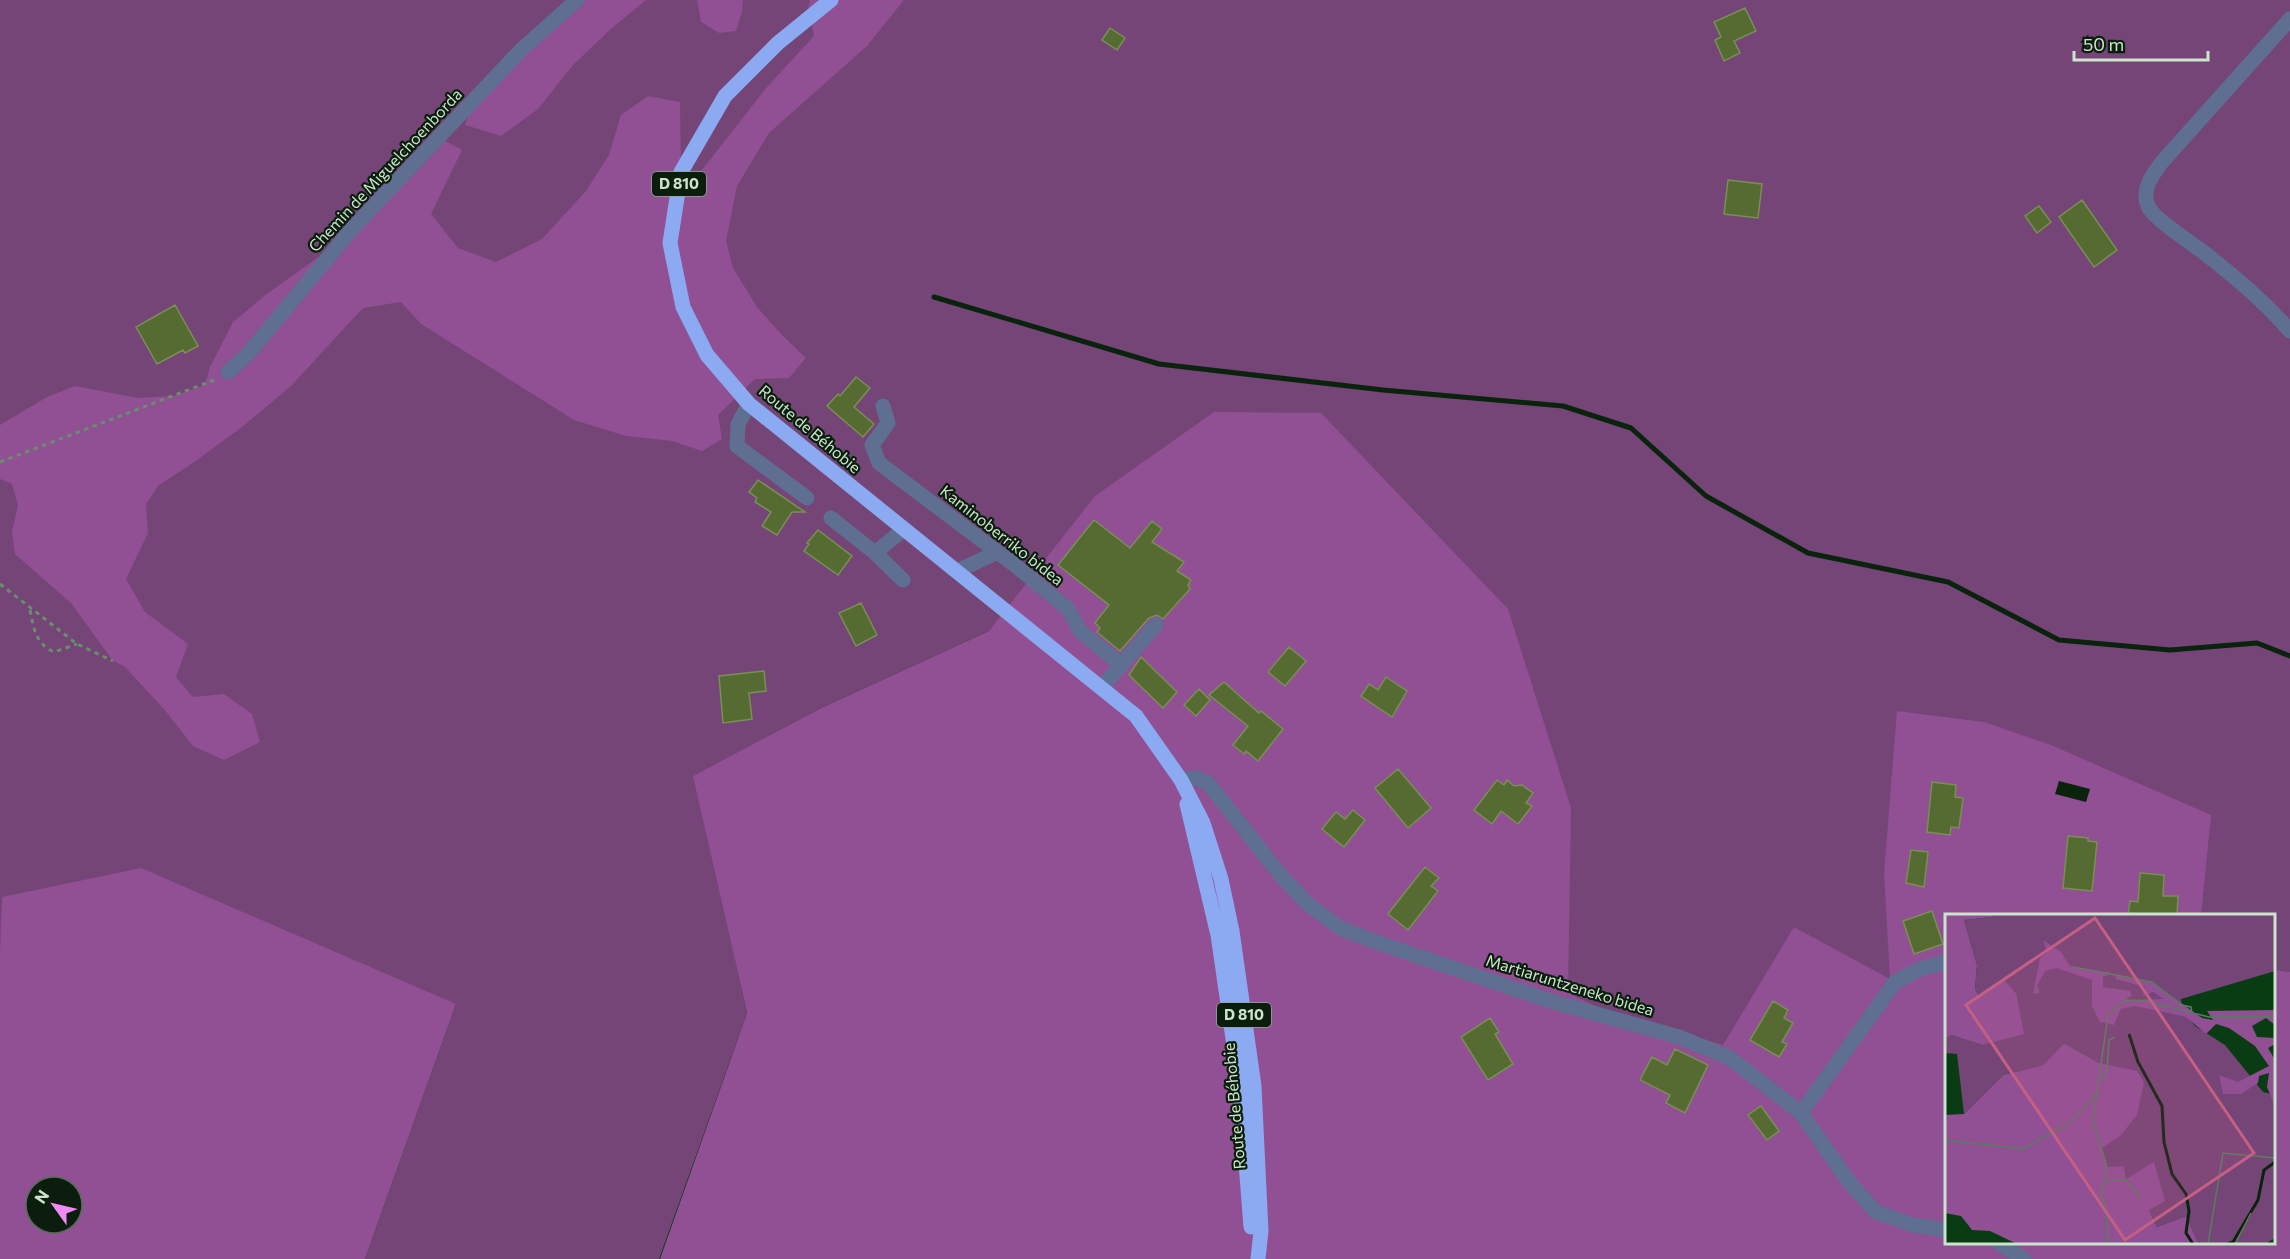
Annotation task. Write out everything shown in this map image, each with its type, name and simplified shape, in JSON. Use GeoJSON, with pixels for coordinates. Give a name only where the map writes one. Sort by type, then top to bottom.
{"type":"FeatureCollection","features":[{"type":"Feature","properties":{"kind":"main road","name":"Route de Béhobie"},"geometry":{"type":"LineString","coordinates":[[831,0],[778,43],[725,96],[681,172],[670,243],[683,307],[707,355],[749,404],[1136,716],[1181,780],[1203,823],[1221,879],[1232,931],[1254,1086],[1261,1231],[1258,1259]]}},
{"type":"Feature","properties":{"kind":"main road","name":"Route de Béhobie"},"geometry":{"type":"LineString","coordinates":[[1181,780],[1218,935],[1239,1087],[1251,1259]]}},
{"type":"Feature","properties":{"kind":"street","name":"Chemin de Miguelchoenborda"},"geometry":{"type":"LineString","coordinates":[[228,372],[248,354],[351,230],[522,49],[577,0]]}},
{"type":"Feature","properties":{"kind":"street"},"geometry":{"type":"LineString","coordinates":[[2290,19],[2162,162],[2149,179],[2146,193],[2149,207],[2163,221],[2252,290],[2290,331]]}},
{"type":"Feature","properties":{"kind":"street"},"geometry":{"type":"LineString","coordinates":[[749,404],[738,423],[737,446],[807,498]]}},
{"type":"Feature","properties":{"kind":"street","name":"Kaminoberriko bidea"},"geometry":{"type":"LineString","coordinates":[[883,406],[888,423],[872,445],[879,463],[998,552],[1068,609],[1080,631],[1121,665]]}},
{"type":"Feature","properties":{"kind":"street"},"geometry":{"type":"LineString","coordinates":[[831,518],[875,553],[903,580]]}},
{"type":"Feature","properties":{"kind":"street"},"geometry":{"type":"LineString","coordinates":[[875,553],[904,529]]}},
{"type":"Feature","properties":{"kind":"street"},"geometry":{"type":"LineString","coordinates":[[957,571],[998,552]]}},
{"type":"Feature","properties":{"kind":"street"},"geometry":{"type":"LineString","coordinates":[[1101,688],[1156,626]]}},
{"type":"Feature","properties":{"kind":"street","name":"Martiaruntzeneko bidea"},"geometry":{"type":"LineString","coordinates":[[1181,780],[1196,778],[1208,783],[1282,877],[1309,905],[1340,928],[1550,1000],[1679,1036],[1730,1058],[1801,1113],[1849,1182],[1876,1212],[1912,1225],[1945,1230]]}},
{"type":"Feature","properties":{"kind":"street"},"geometry":{"type":"LineString","coordinates":[[1801,1113],[1895,982],[1920,969],[1945,963]]}},
{"type":"Feature","properties":{"kind":"street"},"geometry":{"type":"LineString","coordinates":[[2000,1244],[2024,1259]]}},
{"type":"Feature","properties":{"kind":"path"},"geometry":{"type":"LineString","coordinates":[[0,462],[205,385],[228,372]]}},
{"type":"Feature","properties":{"kind":"path"},"geometry":{"type":"LineString","coordinates":[[0,584],[77,644],[113,661]]}},
{"type":"Feature","properties":{"kind":"path"},"geometry":{"type":"LineString","coordinates":[[30,608],[37,638],[43,647],[54,652],[77,644]]}},
{"type":"Feature","properties":{"kind":"shaded area"},"geometry":{"type":"Polygon","coordinates":[[[0,0],[2290,0],[2290,972],[2275,969],[2275,914],[1945,914],[1945,917],[1739,1181],[989,631],[821,708],[694,776],[747,1013],[659,1259],[365,1259],[456,1004],[0,952],[0,0]]]}},
{"type":"Feature","properties":{"kind":"shaded area"},"geometry":{"type":"Polygon","coordinates":[[[577,0],[646,0],[573,65],[538,109],[501,136],[465,125],[473,102],[577,0]]]}},
{"type":"Feature","properties":{"kind":"shaded area"},"geometry":{"type":"Polygon","coordinates":[[[697,0],[743,0],[736,31],[719,33],[701,22],[697,0]]]}},
{"type":"Feature","properties":{"kind":"shaded area"},"geometry":{"type":"Polygon","coordinates":[[[810,0],[904,0],[867,46],[769,133],[737,186],[726,241],[733,268],[757,307],[806,358],[789,378],[755,379],[718,415],[722,439],[702,451],[672,441],[626,436],[574,420],[421,324],[401,302],[363,308],[291,386],[242,427],[159,485],[146,504],[148,533],[126,579],[145,612],[188,644],[176,677],[193,697],[224,694],[252,714],[260,742],[224,760],[193,746],[163,708],[124,666],[113,661],[71,603],[15,554],[12,532],[18,505],[12,484],[0,479],[0,425],[47,397],[75,386],[138,398],[174,396],[205,385],[210,367],[233,322],[268,293],[320,256],[440,138],[462,150],[431,214],[458,248],[496,262],[542,239],[586,191],[609,155],[621,115],[648,96],[680,102],[681,172],[698,175],[767,87],[814,36],[808,7],[810,0]]]}},
{"type":"Feature","properties":{"kind":"shaded area"},"geometry":{"type":"Polygon","coordinates":[[[1214,412],[1321,413],[1508,609],[1571,808],[1568,993],[1600,1008],[1723,1045],[1794,927],[1890,979],[1884,873],[1897,711],[1984,722],[2051,745],[2211,815],[2201,914],[1945,914],[1945,1244],[2275,1244],[2275,969],[2290,972],[2290,1259],[660,1259],[747,1013],[693,776],[821,708],[989,631],[1095,496],[1214,412]]]}},
{"type":"Feature","properties":{"kind":"shaded area"},"geometry":{"type":"Polygon","coordinates":[[[2059,781],[2090,789],[2086,802],[2055,794],[2059,781]]]}},
{"type":"Feature","properties":{"kind":"shaded area"},"geometry":{"type":"Polygon","coordinates":[[[141,868],[456,1004],[365,1259],[0,1259],[2,897],[141,868]]]}},
{"type":"Feature","properties":{"kind":"building"},"geometry":{"type":"Polygon","coordinates":[[[1745,8],[1756,31],[1734,41],[1740,53],[1724,61],[1715,40],[1721,37],[1714,22],[1745,8]]]}},
{"type":"Feature","properties":{"kind":"building"},"geometry":{"type":"Polygon","coordinates":[[[1110,28],[1125,38],[1117,50],[1102,40],[1110,28]]]}},
{"type":"Feature","properties":{"kind":"building"},"geometry":{"type":"Polygon","coordinates":[[[1728,180],[1762,184],[1758,218],[1724,214],[1728,180]]]}},
{"type":"Feature","properties":{"kind":"building"},"geometry":{"type":"Polygon","coordinates":[[[2082,200],[2117,250],[2094,267],[2059,217],[2082,200]]]}},
{"type":"Feature","properties":{"kind":"building"},"geometry":{"type":"Polygon","coordinates":[[[2039,206],[2051,222],[2037,233],[2025,216],[2039,206]]]}},
{"type":"Feature","properties":{"kind":"building"},"geometry":{"type":"Polygon","coordinates":[[[175,305],[198,346],[185,353],[183,350],[157,364],[136,327],[175,305]]]}},
{"type":"Feature","properties":{"kind":"building"},"geometry":{"type":"Polygon","coordinates":[[[856,377],[870,388],[854,407],[874,424],[863,437],[827,406],[838,394],[840,396],[856,377]]]}},
{"type":"Feature","properties":{"kind":"building"},"geometry":{"type":"Polygon","coordinates":[[[758,480],[805,512],[792,512],[777,535],[762,526],[771,512],[755,502],[757,498],[749,492],[758,480]]]}},
{"type":"Feature","properties":{"kind":"building"},"geometry":{"type":"Polygon","coordinates":[[[1094,520],[1130,548],[1152,521],[1162,529],[1152,542],[1184,562],[1177,571],[1191,580],[1188,585],[1190,589],[1163,619],[1157,615],[1149,618],[1120,651],[1097,632],[1100,628],[1095,623],[1109,605],[1058,565],[1094,520]]]}},
{"type":"Feature","properties":{"kind":"building"},"geometry":{"type":"Polygon","coordinates":[[[818,530],[852,556],[838,575],[804,551],[809,544],[807,543],[818,530]]]}},
{"type":"Feature","properties":{"kind":"building"},"geometry":{"type":"Polygon","coordinates":[[[861,603],[877,635],[856,646],[839,613],[861,603]]]}},
{"type":"Feature","properties":{"kind":"building"},"geometry":{"type":"Polygon","coordinates":[[[1289,647],[1306,661],[1285,686],[1268,672],[1289,647]]]}},
{"type":"Feature","properties":{"kind":"building"},"geometry":{"type":"Polygon","coordinates":[[[1141,657],[1177,692],[1163,708],[1129,675],[1141,657]]]}},
{"type":"Feature","properties":{"kind":"building"},"geometry":{"type":"Polygon","coordinates":[[[764,671],[766,691],[749,693],[752,719],[723,723],[719,676],[764,671]]]}},
{"type":"Feature","properties":{"kind":"building"},"geometry":{"type":"Polygon","coordinates":[[[1386,677],[1407,691],[1392,717],[1361,696],[1369,684],[1378,690],[1386,677]]]}},
{"type":"Feature","properties":{"kind":"building"},"geometry":{"type":"Polygon","coordinates":[[[1224,682],[1259,713],[1261,711],[1283,729],[1258,761],[1246,751],[1244,754],[1233,745],[1248,726],[1209,695],[1224,682]]]}},
{"type":"Feature","properties":{"kind":"building"},"geometry":{"type":"Polygon","coordinates":[[[1199,689],[1210,700],[1196,716],[1184,705],[1199,689]]]}},
{"type":"Feature","properties":{"kind":"building"},"geometry":{"type":"Polygon","coordinates":[[[1398,769],[1431,808],[1408,828],[1375,788],[1398,769]]]}},
{"type":"Feature","properties":{"kind":"building"},"geometry":{"type":"Polygon","coordinates":[[[1497,780],[1504,785],[1507,780],[1514,786],[1522,785],[1533,793],[1526,803],[1532,806],[1518,824],[1501,811],[1492,824],[1474,810],[1497,780]]]}},
{"type":"Feature","properties":{"kind":"building"},"geometry":{"type":"Polygon","coordinates":[[[1932,782],[1956,785],[1955,797],[1963,798],[1959,828],[1951,827],[1950,835],[1927,832],[1932,782]]]}},
{"type":"Feature","properties":{"kind":"building"},"geometry":{"type":"Polygon","coordinates":[[[1353,810],[1365,820],[1344,847],[1322,829],[1336,812],[1345,819],[1353,810]]]}},
{"type":"Feature","properties":{"kind":"building"},"geometry":{"type":"Polygon","coordinates":[[[2068,836],[2088,838],[2088,841],[2097,842],[2092,891],[2063,888],[2068,836]]]}},
{"type":"Feature","properties":{"kind":"building"},"geometry":{"type":"Polygon","coordinates":[[[1911,850],[1928,852],[1924,887],[1906,883],[1911,850]]]}},
{"type":"Feature","properties":{"kind":"building"},"geometry":{"type":"Polygon","coordinates":[[[1425,867],[1439,878],[1431,886],[1438,891],[1408,930],[1388,914],[1425,867]]]}},
{"type":"Feature","properties":{"kind":"building"},"geometry":{"type":"Polygon","coordinates":[[[2140,873],[2164,875],[2163,896],[2178,896],[2177,914],[2128,914],[2130,901],[2138,902],[2140,873]]]}},
{"type":"Feature","properties":{"kind":"building"},"geometry":{"type":"Polygon","coordinates":[[[1932,911],[1943,944],[1914,954],[1903,921],[1932,911]]]}},
{"type":"Feature","properties":{"kind":"building"},"geometry":{"type":"Polygon","coordinates":[[[1773,1001],[1788,1010],[1784,1018],[1793,1023],[1782,1042],[1787,1044],[1779,1057],[1750,1040],[1773,1001]]]}},
{"type":"Feature","properties":{"kind":"building"},"geometry":{"type":"Polygon","coordinates":[[[1490,1018],[1499,1032],[1495,1034],[1513,1064],[1488,1080],[1461,1037],[1490,1018]]]}},
{"type":"Feature","properties":{"kind":"building"},"geometry":{"type":"Polygon","coordinates":[[[1675,1049],[1708,1065],[1685,1113],[1666,1103],[1670,1095],[1640,1080],[1652,1057],[1667,1065],[1675,1049]]]}},
{"type":"Feature","properties":{"kind":"building"},"geometry":{"type":"Polygon","coordinates":[[[1761,1106],[1779,1131],[1767,1140],[1748,1115],[1761,1106]]]}},
{"type":"Feature","properties":{"kind":"waterway"},"geometry":{"type":"LineString","coordinates":[[934,297],[1159,364],[1383,390],[1563,406],[1631,428],[1706,496],[1808,553],[1948,582],[2059,640],[2170,650],[2257,643],[2290,656]]}}]}
